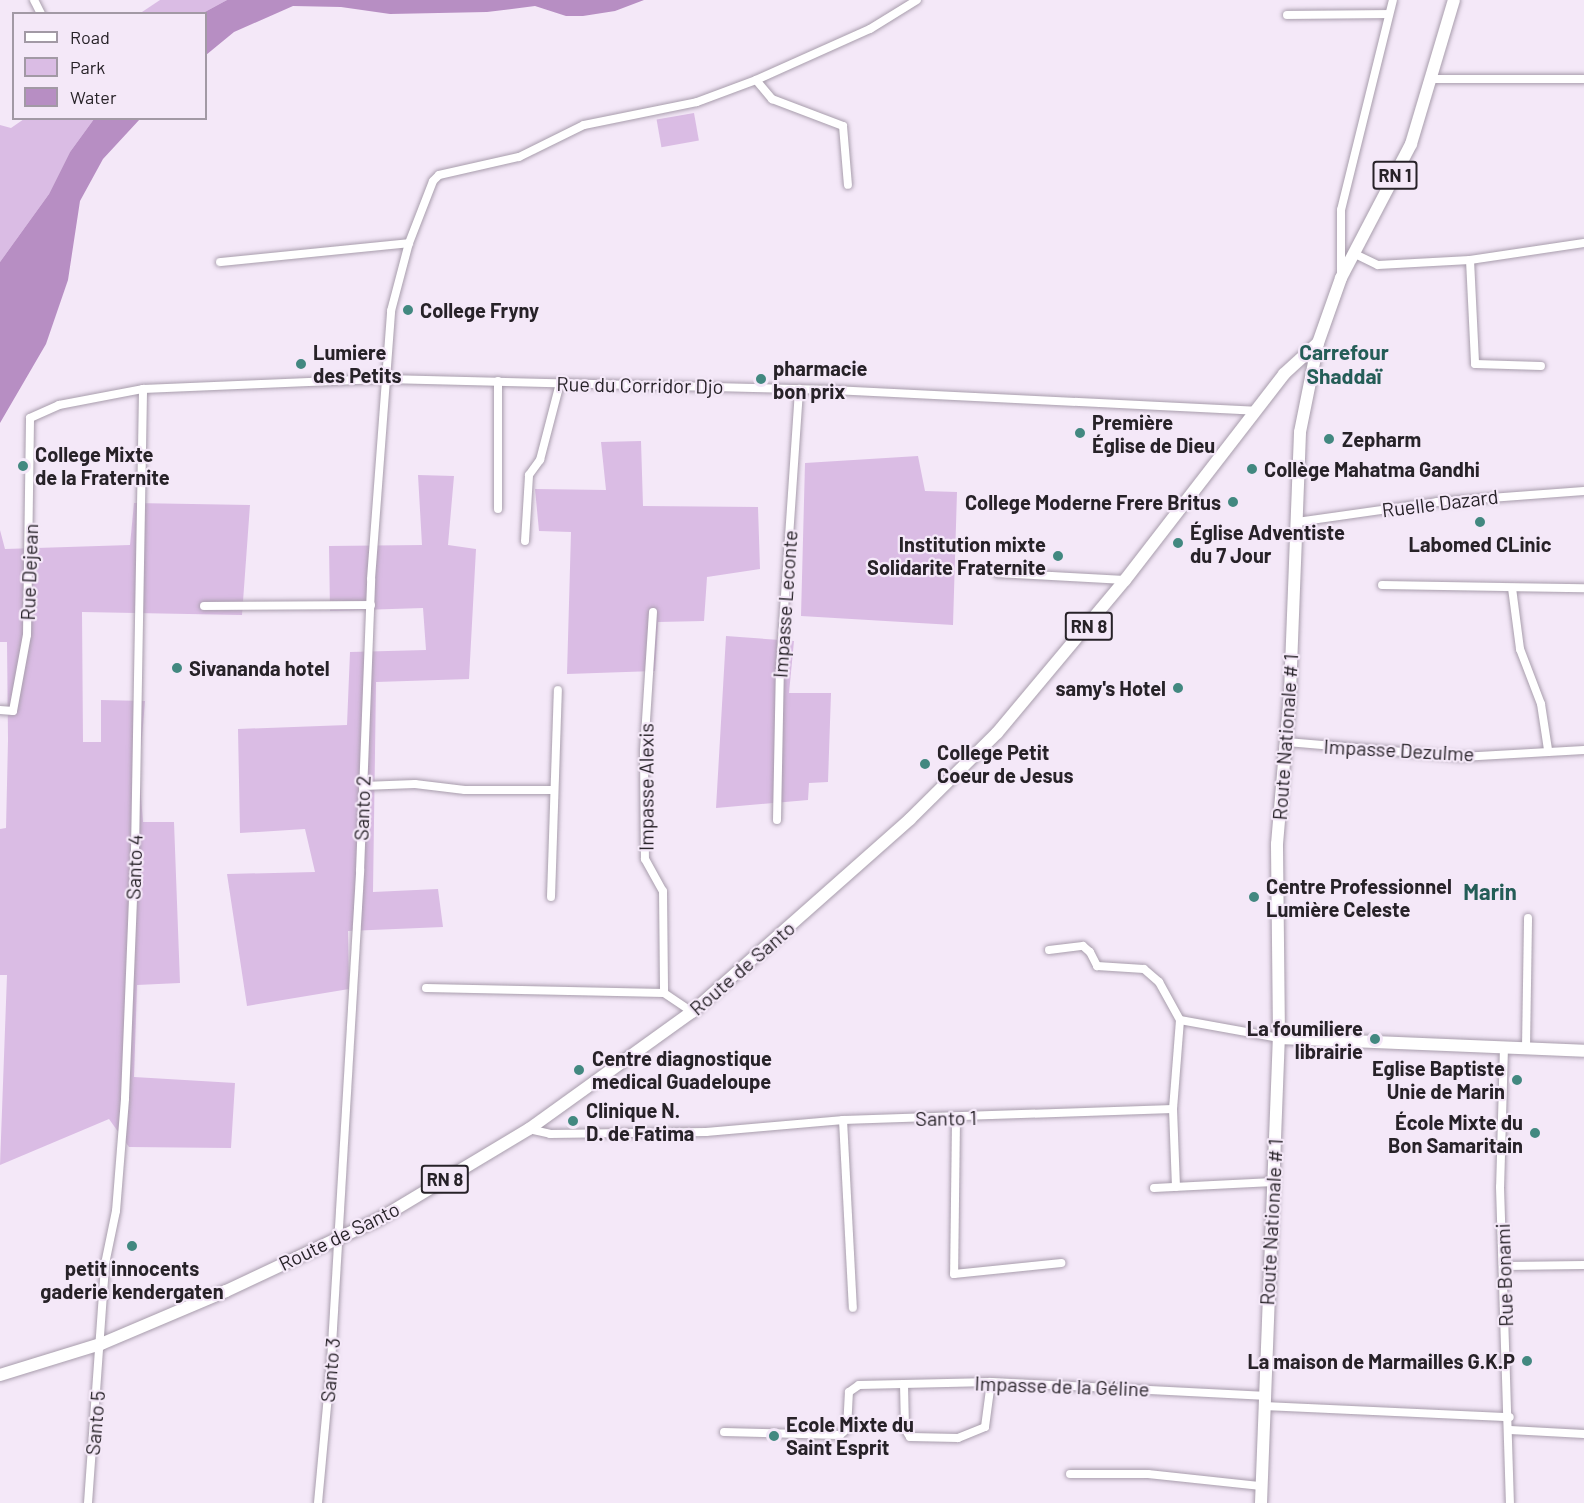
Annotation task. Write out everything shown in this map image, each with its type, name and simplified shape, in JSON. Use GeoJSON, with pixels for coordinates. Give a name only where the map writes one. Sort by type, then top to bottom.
{"type":"FeatureCollection","features":[{"type":"Feature","properties":{"kind":"main road","name":"Route Nationale # 1"},"geometry":{"type":"LineString","coordinates":[[1261,1503],[1279,1038],[1277,843],[1287,742],[1300,432],[1318,343],[1341,278],[1411,144],[1433,79],[1454,0]]}},
{"type":"Feature","properties":{"kind":"main road","name":"Route de Santo"},"geometry":{"type":"LineString","coordinates":[[0,1375],[101,1344],[379,1219],[529,1129],[692,1012],[910,819],[997,733],[1125,580],[1295,361],[1318,343]]}},
{"type":"Feature","properties":{"kind":"main road"},"geometry":{"type":"LineString","coordinates":[[1279,1038],[1584,1051]]}},
{"type":"Feature","properties":{"kind":"street"},"geometry":{"type":"LineString","coordinates":[[848,184],[843,126],[772,99],[756,81],[870,29],[917,0]]}},
{"type":"Feature","properties":{"kind":"street"},"geometry":{"type":"LineString","coordinates":[[1341,278],[1341,210],[1393,0]]}},
{"type":"Feature","properties":{"kind":"street"},"geometry":{"type":"LineString","coordinates":[[1287,15],[1389,14]]}},
{"type":"Feature","properties":{"kind":"street"},"geometry":{"type":"LineString","coordinates":[[1433,79],[1584,80]]}},
{"type":"Feature","properties":{"kind":"street","name":"Santo 2"},"geometry":{"type":"LineString","coordinates":[[339,1238],[363,786],[370,605],[391,311],[409,243],[435,177],[519,156],[584,125],[697,102],[756,81]]}},
{"type":"Feature","properties":{"kind":"street"},"geometry":{"type":"LineString","coordinates":[[220,262],[409,243]]}},
{"type":"Feature","properties":{"kind":"street"},"geometry":{"type":"LineString","coordinates":[[1355,254],[1378,265],[1470,260],[1584,243]]}},
{"type":"Feature","properties":{"kind":"street"},"geometry":{"type":"LineString","coordinates":[[1470,260],[1475,364],[1541,366]]}},
{"type":"Feature","properties":{"kind":"street","name":"Rue du Corridor Djo"},"geometry":{"type":"LineString","coordinates":[[30,418],[59,405],[143,389],[386,379],[1086,399],[1255,411]]}},
{"type":"Feature","properties":{"kind":"street"},"geometry":{"type":"LineString","coordinates":[[498,381],[498,509]]}},
{"type":"Feature","properties":{"kind":"street"},"geometry":{"type":"LineString","coordinates":[[525,541],[529,475],[540,460],[560,383]]}},
{"type":"Feature","properties":{"kind":"street","name":"Santo 4"},"geometry":{"type":"LineString","coordinates":[[101,1344],[127,1053],[135,839],[143,389]]}},
{"type":"Feature","properties":{"kind":"street","name":"Impasse Leconte"},"geometry":{"type":"LineString","coordinates":[[777,819],[780,669],[799,389]]}},
{"type":"Feature","properties":{"kind":"street","name":"Rue Dejean"},"geometry":{"type":"LineString","coordinates":[[0,710],[13,711],[27,635],[30,418]]}},
{"type":"Feature","properties":{"kind":"street","name":"Ruelle Dazard"},"geometry":{"type":"LineString","coordinates":[[1297,522],[1437,501],[1584,491]]}},
{"type":"Feature","properties":{"kind":"street"},"geometry":{"type":"LineString","coordinates":[[997,573],[1125,580]]}},
{"type":"Feature","properties":{"kind":"street"},"geometry":{"type":"LineString","coordinates":[[1382,585],[1584,588]]}},
{"type":"Feature","properties":{"kind":"street"},"geometry":{"type":"LineString","coordinates":[[1512,588],[1520,649],[1539,698],[1548,750]]}},
{"type":"Feature","properties":{"kind":"street"},"geometry":{"type":"LineString","coordinates":[[204,606],[370,605]]}},
{"type":"Feature","properties":{"kind":"street","name":"Impasse Alexis"},"geometry":{"type":"LineString","coordinates":[[653,612],[642,802],[645,859],[663,891],[664,993]]}},
{"type":"Feature","properties":{"kind":"street"},"geometry":{"type":"LineString","coordinates":[[550,897],[558,690]]}},
{"type":"Feature","properties":{"kind":"street","name":"Impasse Dezulme"},"geometry":{"type":"LineString","coordinates":[[1287,742],[1461,757],[1548,750],[1584,750]]}},
{"type":"Feature","properties":{"kind":"street"},"geometry":{"type":"LineString","coordinates":[[363,786],[414,784],[465,790],[554,790]]}},
{"type":"Feature","properties":{"kind":"street"},"geometry":{"type":"LineString","coordinates":[[1526,1048],[1528,918]]}},
{"type":"Feature","properties":{"kind":"street"},"geometry":{"type":"LineString","coordinates":[[1049,950],[1083,946],[1090,952],[1097,966],[1144,969],[1159,982],[1180,1020],[1173,1109],[1176,1187]]}},
{"type":"Feature","properties":{"kind":"street"},"geometry":{"type":"LineString","coordinates":[[426,988],[664,993],[692,1012]]}},
{"type":"Feature","properties":{"kind":"street"},"geometry":{"type":"LineString","coordinates":[[1180,1020],[1279,1038]]}},
{"type":"Feature","properties":{"kind":"street","name":"Rue Bonami"},"geometry":{"type":"LineString","coordinates":[[1504,1047],[1500,1188],[1510,1417],[1510,1503]]}},
{"type":"Feature","properties":{"kind":"street","name":"Santo 1"},"geometry":{"type":"LineString","coordinates":[[529,1129],[550,1134],[706,1132],[843,1120],[956,1119],[1173,1109]]}},
{"type":"Feature","properties":{"kind":"street"},"geometry":{"type":"LineString","coordinates":[[956,1119],[954,1274],[1061,1263]]}},
{"type":"Feature","properties":{"kind":"street"},"geometry":{"type":"LineString","coordinates":[[843,1120],[853,1308]]}},
{"type":"Feature","properties":{"kind":"street"},"geometry":{"type":"LineString","coordinates":[[1154,1188],[1273,1182]]}},
{"type":"Feature","properties":{"kind":"street","name":"Santo 3"},"geometry":{"type":"LineString","coordinates":[[318,1503],[339,1238]]}},
{"type":"Feature","properties":{"kind":"street"},"geometry":{"type":"LineString","coordinates":[[1505,1266],[1584,1266]]}},
{"type":"Feature","properties":{"kind":"street","name":"Santo 5"},"geometry":{"type":"LineString","coordinates":[[88,1503],[101,1344]]}},
{"type":"Feature","properties":{"kind":"street"},"geometry":{"type":"LineString","coordinates":[[904,1384],[905,1429],[910,1437],[958,1438],[986,1427],[991,1382]]}},
{"type":"Feature","properties":{"kind":"street","name":"Impasse de la Géline"},"geometry":{"type":"LineString","coordinates":[[724,1432],[840,1435],[847,1429],[851,1389],[859,1385],[991,1382],[1510,1417]]}},
{"type":"Feature","properties":{"kind":"street"},"geometry":{"type":"LineString","coordinates":[[1510,1430],[1584,1434]]}},
{"type":"Feature","properties":{"kind":"street"},"geometry":{"type":"LineString","coordinates":[[1070,1474],[1148,1474],[1261,1486]]}},
{"type":"Feature","properties":{"kind":"green space"},"geometry":{"type":"Polygon","coordinates":[[[160,0],[227,0],[205,12],[142,12],[160,0]]]}},
{"type":"Feature","properties":{"kind":"green space"},"geometry":{"type":"Polygon","coordinates":[[[694,113],[699,141],[661,147],[657,120],[694,113]]]}},
{"type":"Feature","properties":{"kind":"green space"},"geometry":{"type":"Polygon","coordinates":[[[23,120],[93,120],[70,152],[49,194],[0,262],[0,125],[11,128],[23,120]]]}},
{"type":"Feature","properties":{"kind":"green space"},"geometry":{"type":"Polygon","coordinates":[[[641,441],[643,506],[758,507],[760,569],[707,577],[704,621],[658,622],[655,671],[567,674],[571,532],[539,531],[535,489],[606,490],[601,442],[641,441]]]}},
{"type":"Feature","properties":{"kind":"green space"},"geometry":{"type":"Polygon","coordinates":[[[918,456],[925,491],[957,492],[953,625],[801,616],[805,463],[918,456]]]}},
{"type":"Feature","properties":{"kind":"green space"},"geometry":{"type":"Polygon","coordinates":[[[418,475],[454,476],[448,545],[476,549],[469,679],[376,682],[373,892],[438,889],[443,927],[348,931],[349,989],[247,1006],[227,874],[315,872],[305,829],[240,833],[238,729],[347,725],[350,652],[426,650],[423,608],[330,611],[329,546],[422,545],[418,475]]]}},
{"type":"Feature","properties":{"kind":"green space"},"geometry":{"type":"Polygon","coordinates":[[[134,503],[250,505],[242,615],[82,612],[83,742],[101,742],[101,700],[145,701],[139,773],[143,822],[174,822],[180,983],[137,985],[134,1077],[235,1083],[231,1148],[129,1147],[109,1119],[0,1165],[7,975],[0,975],[0,829],[6,828],[8,740],[7,642],[0,642],[0,530],[5,549],[130,545],[134,503]]]}},
{"type":"Feature","properties":{"kind":"green space"},"geometry":{"type":"Polygon","coordinates":[[[726,636],[794,641],[789,693],[831,693],[828,782],[809,783],[808,800],[716,808],[726,636]]]}},
{"type":"Feature","properties":{"kind":"water"},"geometry":{"type":"Polygon","coordinates":[[[227,0],[644,0],[615,11],[583,16],[566,16],[535,6],[487,12],[390,14],[341,7],[293,6],[234,32],[207,54],[207,12],[205,12],[227,0]]]}},
{"type":"Feature","properties":{"kind":"water"},"geometry":{"type":"Polygon","coordinates":[[[93,120],[139,120],[103,159],[80,201],[68,280],[46,344],[0,423],[0,262],[49,194],[70,152],[93,120]]]}},
{"type":"Feature","properties":{"kind":"place","name":"College Fryny"},"geometry":{"type":"Point","coordinates":[408,310]}},
{"type":"Feature","properties":{"kind":"place","name":"Lumiere des Petits"},"geometry":{"type":"Point","coordinates":[301,364]}},
{"type":"Feature","properties":{"kind":"place","name":"pharmacie bon prix"},"geometry":{"type":"Point","coordinates":[761,379]}},
{"type":"Feature","properties":{"kind":"place","name":"Première Église de Dieu"},"geometry":{"type":"Point","coordinates":[1080,433]}},
{"type":"Feature","properties":{"kind":"place","name":"Zepharm"},"geometry":{"type":"Point","coordinates":[1329,439]}},
{"type":"Feature","properties":{"kind":"place","name":"College Mixte de la Fraternite"},"geometry":{"type":"Point","coordinates":[23,466]}},
{"type":"Feature","properties":{"kind":"place","name":"Collège Mahatma Gandhi"},"geometry":{"type":"Point","coordinates":[1252,469]}},
{"type":"Feature","properties":{"kind":"place","name":"College Moderne Frere Britus"},"geometry":{"type":"Point","coordinates":[1233,502]}},
{"type":"Feature","properties":{"kind":"place","name":"Labomed CLinic"},"geometry":{"type":"Point","coordinates":[1480,522]}},
{"type":"Feature","properties":{"kind":"place","name":"Église Adventiste du 7 Jour"},"geometry":{"type":"Point","coordinates":[1178,543]}},
{"type":"Feature","properties":{"kind":"place","name":"Institution mixte Solidarite Fraternite"},"geometry":{"type":"Point","coordinates":[1058,556]}},
{"type":"Feature","properties":{"kind":"place","name":"Sivananda hotel"},"geometry":{"type":"Point","coordinates":[177,668]}},
{"type":"Feature","properties":{"kind":"place","name":"samy's Hotel"},"geometry":{"type":"Point","coordinates":[1178,688]}},
{"type":"Feature","properties":{"kind":"place","name":"College Petit Coeur de Jesus"},"geometry":{"type":"Point","coordinates":[925,764]}},
{"type":"Feature","properties":{"kind":"place","name":"Centre Professionnel Lumière Celeste"},"geometry":{"type":"Point","coordinates":[1254,897]}},
{"type":"Feature","properties":{"kind":"place","name":"La foumiliere librairie"},"geometry":{"type":"Point","coordinates":[1375,1039]}},
{"type":"Feature","properties":{"kind":"place","name":"Centre diagnostique medical Guadeloupe"},"geometry":{"type":"Point","coordinates":[579,1070]}},
{"type":"Feature","properties":{"kind":"place","name":"Eglise Baptiste Unie de Marin"},"geometry":{"type":"Point","coordinates":[1517,1080]}},
{"type":"Feature","properties":{"kind":"place","name":"Clinique N. D. de Fatima"},"geometry":{"type":"Point","coordinates":[573,1121]}},
{"type":"Feature","properties":{"kind":"place","name":"École Mixte du Bon Samaritain"},"geometry":{"type":"Point","coordinates":[1535,1133]}},
{"type":"Feature","properties":{"kind":"place","name":"petit innocents gaderie kendergaten"},"geometry":{"type":"Point","coordinates":[132,1246]}},
{"type":"Feature","properties":{"kind":"place","name":"La maison de Marmailles G.K.P"},"geometry":{"type":"Point","coordinates":[1527,1361]}},
{"type":"Feature","properties":{"kind":"place","name":"Ecole Mixte du Saint Esprit"},"geometry":{"type":"Point","coordinates":[774,1436]}},
{"type":"Feature","properties":{"kind":"district","name":"Carrefour Shaddaï"},"geometry":{"type":"Point","coordinates":[1344,364]}},
{"type":"Feature","properties":{"kind":"district","name":"Marin"},"geometry":{"type":"Point","coordinates":[1490,892]}}]}
